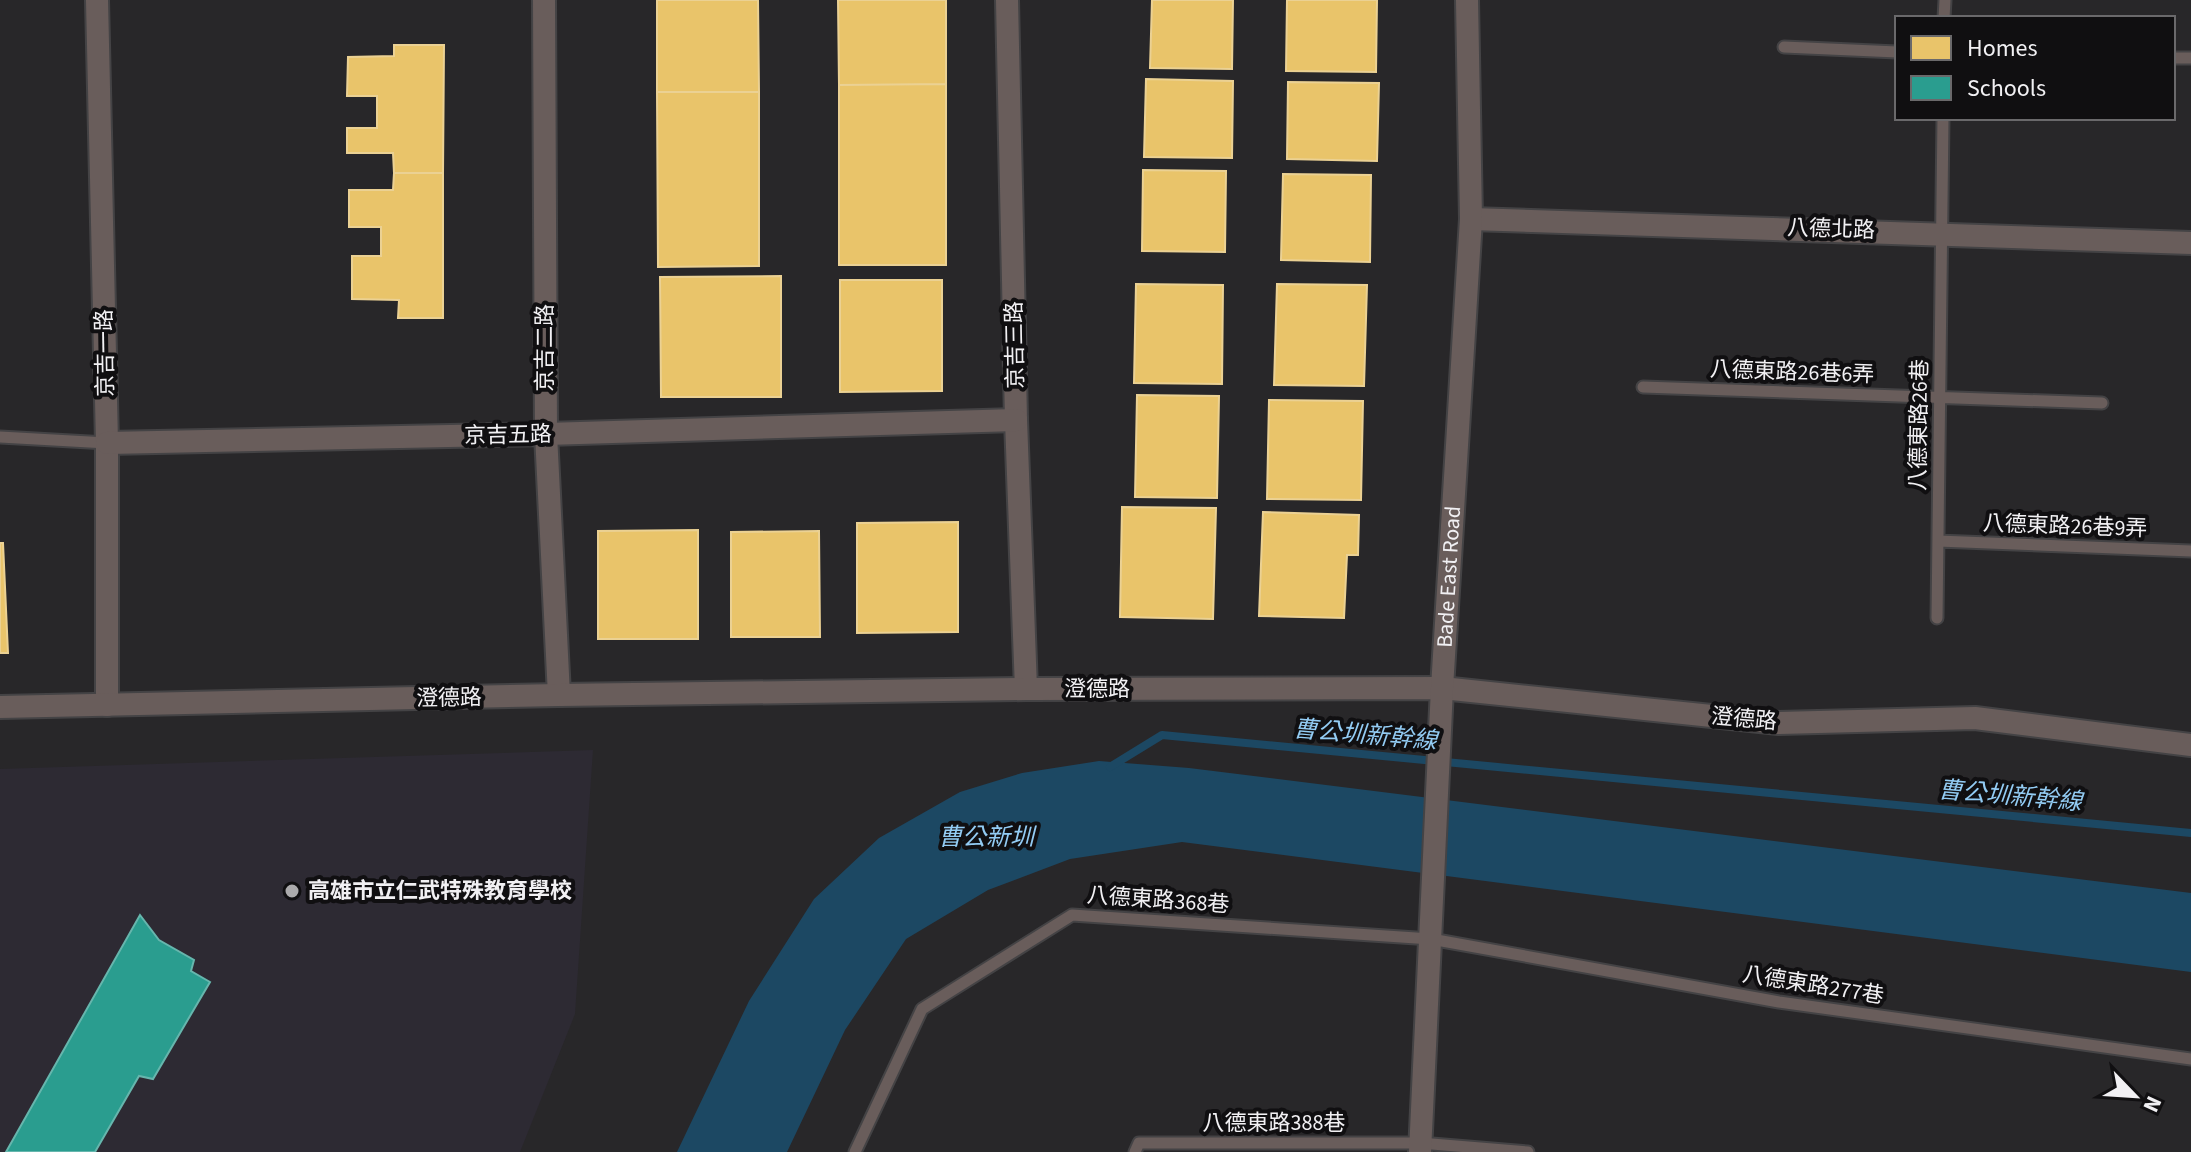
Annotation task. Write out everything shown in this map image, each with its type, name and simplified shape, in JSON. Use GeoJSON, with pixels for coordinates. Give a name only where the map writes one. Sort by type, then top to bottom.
{"type":"FeatureCollection","features":[{"type":"Feature","properties":{"kind":"street","name":"京吉一路"},"geometry":{"type":"LineString","coordinates":[[97,0],[107,443],[107,705]]}},
{"type":"Feature","properties":{"kind":"street","name":"京吉二路"},"geometry":{"type":"LineString","coordinates":[[544,0],[546,434],[559,695]]}},
{"type":"Feature","properties":{"kind":"street","name":"京吉三路"},"geometry":{"type":"LineString","coordinates":[[1007,0],[1016,420],[1026,689]]}},
{"type":"Feature","properties":{"kind":"street","name":"Bade East Road"},"geometry":{"type":"LineString","coordinates":[[1420,1148],[1442,688],[1471,219],[1467,0]]}},
{"type":"Feature","properties":{"kind":"street","name":"八德北路"},"geometry":{"type":"LineString","coordinates":[[1471,219],[2191,243]]}},
{"type":"Feature","properties":{"kind":"street","name":"京吉五路"},"geometry":{"type":"LineString","coordinates":[[107,443],[1016,420]]}},
{"type":"Feature","properties":{"kind":"street","name":"澄德路"},"geometry":{"type":"LineString","coordinates":[[0,707],[559,695],[1442,688],[1779,723],[1975,718],[2191,745]]}},
{"type":"Feature","properties":{"kind":"lane"},"geometry":{"type":"LineString","coordinates":[[1784,47],[1895,52]]}},
{"type":"Feature","properties":{"kind":"lane","name":"八德東路26巷"},"geometry":{"type":"LineString","coordinates":[[1937,618],[1943,120]]}},
{"type":"Feature","properties":{"kind":"lane","name":"八德東路26巷6弄"},"geometry":{"type":"LineString","coordinates":[[1643,387],[2102,403]]}},
{"type":"Feature","properties":{"kind":"lane","name":"京吉五路"},"geometry":{"type":"LineString","coordinates":[[0,437],[107,443]]}},
{"type":"Feature","properties":{"kind":"lane","name":"八德東路26巷9弄"},"geometry":{"type":"LineString","coordinates":[[1938,541],[2191,551]]}},
{"type":"Feature","properties":{"kind":"lane","name":"八德東路368巷"},"geometry":{"type":"LineString","coordinates":[[855,1152],[922,1009],[1072,915],[1431,939]]}},
{"type":"Feature","properties":{"kind":"lane","name":"八德東路277巷"},"geometry":{"type":"LineString","coordinates":[[1431,939],[1779,1002],[2191,1059]]}},
{"type":"Feature","properties":{"kind":"lane","name":"八德東路388巷"},"geometry":{"type":"LineString","coordinates":[[1135,1152],[1139,1143],[1420,1148]]}},
{"type":"Feature","properties":{"kind":"lane"},"geometry":{"type":"LineString","coordinates":[[1420,1148],[1528,1152]]}},
{"type":"Feature","properties":{"kind":"shaded area","name":"高雄市立仁武特殊教育學校"},"geometry":{"type":"Polygon","coordinates":[[[593,750],[575,1014],[520,1152],[0,1152],[0,769],[593,750]]]}},
{"type":"Feature","properties":{"kind":"water","name":"曹公新圳"},"geometry":{"type":"Polygon","coordinates":[[[1099,761],[1189,768],[2191,893],[2191,972],[1182,842],[1070,859],[988,890],[906,939],[845,1030],[787,1152],[677,1152],[749,1001],[814,899],[879,838],[960,792],[1022,773],[1099,761]]]}},
{"type":"Feature","properties":{"kind":"building: Homes"},"geometry":{"type":"Polygon","coordinates":[[[657,0],[758,0],[759,92],[657,92],[657,0]]]}},
{"type":"Feature","properties":{"kind":"building: Homes"},"geometry":{"type":"Polygon","coordinates":[[[838,0],[946,0],[946,84],[839,85],[838,0]]]}},
{"type":"Feature","properties":{"kind":"building: Homes"},"geometry":{"type":"Polygon","coordinates":[[[1152,0],[1233,0],[1232,69],[1150,68],[1152,0]]]}},
{"type":"Feature","properties":{"kind":"building: Homes"},"geometry":{"type":"Polygon","coordinates":[[[1287,0],[1377,0],[1376,72],[1286,71],[1287,0]]]}},
{"type":"Feature","properties":{"kind":"building: Homes"},"geometry":{"type":"Polygon","coordinates":[[[394,45],[444,45],[443,173],[394,173],[393,153],[347,153],[347,128],[377,128],[377,96],[347,96],[348,57],[394,56],[394,45]]]}},
{"type":"Feature","properties":{"kind":"building: Homes"},"geometry":{"type":"Polygon","coordinates":[[[1146,79],[1233,81],[1232,158],[1144,157],[1146,79]]]}},
{"type":"Feature","properties":{"kind":"building: Homes"},"geometry":{"type":"Polygon","coordinates":[[[1288,82],[1379,83],[1377,161],[1287,159],[1288,82]]]}},
{"type":"Feature","properties":{"kind":"building: Homes"},"geometry":{"type":"Polygon","coordinates":[[[946,84],[946,265],[839,265],[839,85],[946,84]]]}},
{"type":"Feature","properties":{"kind":"building: Homes"},"geometry":{"type":"Polygon","coordinates":[[[657,92],[759,92],[759,266],[658,267],[657,92]]]}},
{"type":"Feature","properties":{"kind":"building: Homes"},"geometry":{"type":"Polygon","coordinates":[[[1143,170],[1226,171],[1225,252],[1142,251],[1143,170]]]}},
{"type":"Feature","properties":{"kind":"building: Homes"},"geometry":{"type":"Polygon","coordinates":[[[394,173],[443,173],[443,318],[398,318],[399,300],[352,299],[352,256],[381,256],[381,227],[349,227],[349,190],[393,190],[394,173]]]}},
{"type":"Feature","properties":{"kind":"building: Homes"},"geometry":{"type":"Polygon","coordinates":[[[1283,174],[1371,175],[1370,262],[1281,260],[1283,174]]]}},
{"type":"Feature","properties":{"kind":"building: Homes"},"geometry":{"type":"Polygon","coordinates":[[[781,276],[781,397],[661,397],[660,277],[781,276]]]}},
{"type":"Feature","properties":{"kind":"building: Homes"},"geometry":{"type":"Polygon","coordinates":[[[840,280],[942,280],[942,391],[840,392],[840,280]]]}},
{"type":"Feature","properties":{"kind":"building: Homes"},"geometry":{"type":"Polygon","coordinates":[[[1136,284],[1223,285],[1222,384],[1134,383],[1136,284]]]}},
{"type":"Feature","properties":{"kind":"building: Homes"},"geometry":{"type":"Polygon","coordinates":[[[1277,284],[1367,285],[1364,386],[1274,385],[1277,284]]]}},
{"type":"Feature","properties":{"kind":"building: Homes"},"geometry":{"type":"Polygon","coordinates":[[[1137,395],[1219,396],[1217,498],[1135,497],[1137,395]]]}},
{"type":"Feature","properties":{"kind":"building: Homes"},"geometry":{"type":"Polygon","coordinates":[[[1269,400],[1363,401],[1361,500],[1267,499],[1269,400]]]}},
{"type":"Feature","properties":{"kind":"building: Homes"},"geometry":{"type":"Polygon","coordinates":[[[1122,507],[1216,508],[1213,619],[1120,617],[1122,507]]]}},
{"type":"Feature","properties":{"kind":"building: Homes"},"geometry":{"type":"Polygon","coordinates":[[[1263,512],[1359,515],[1358,555],[1347,555],[1344,618],[1259,616],[1263,512]]]}},
{"type":"Feature","properties":{"kind":"building: Homes"},"geometry":{"type":"Polygon","coordinates":[[[958,522],[958,632],[857,633],[857,523],[958,522]]]}},
{"type":"Feature","properties":{"kind":"building: Homes"},"geometry":{"type":"Polygon","coordinates":[[[698,530],[698,639],[598,639],[598,531],[698,530]]]}},
{"type":"Feature","properties":{"kind":"building: Homes"},"geometry":{"type":"Polygon","coordinates":[[[819,531],[820,637],[731,637],[731,532],[819,531]]]}},
{"type":"Feature","properties":{"kind":"building: Homes"},"geometry":{"type":"Polygon","coordinates":[[[0,543],[3,543],[8,653],[0,653],[0,543]]]}},
{"type":"Feature","properties":{"kind":"building: Schools"},"geometry":{"type":"Polygon","coordinates":[[[140,915],[159,940],[194,960],[191,971],[210,982],[153,1079],[139,1076],[95,1152],[6,1152],[140,915]]]}},
{"type":"Feature","properties":{"kind":"waterway","name":"曹公圳新幹線"},"geometry":{"type":"LineString","coordinates":[[1110,767],[1162,735],[2191,833]]}},
{"type":"Feature","properties":{"kind":"place","name":"高雄市立仁武特殊教育學校"},"geometry":{"type":"Point","coordinates":[292,891]}}]}
